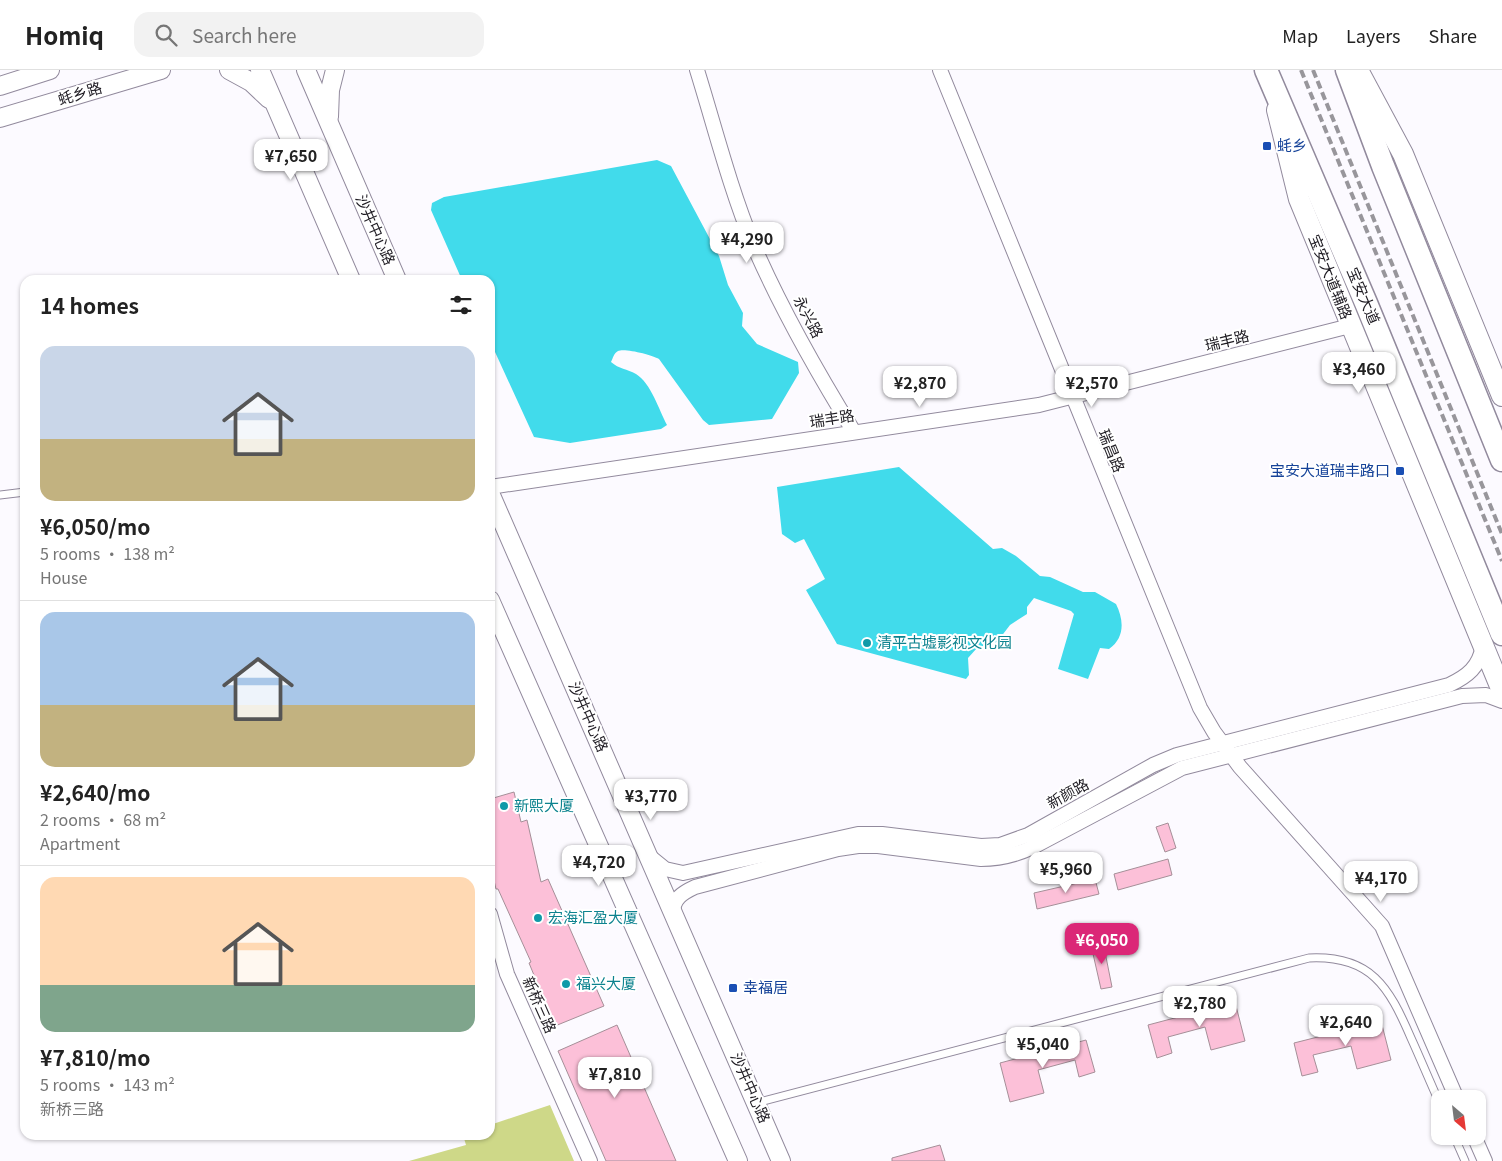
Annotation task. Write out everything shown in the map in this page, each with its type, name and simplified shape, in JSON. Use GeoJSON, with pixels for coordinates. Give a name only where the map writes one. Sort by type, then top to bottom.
{"type":"FeatureCollection","features":[{"type":"Feature","properties":{"kind":"main road"},"geometry":{"type":"LineString","coordinates":[[1347,70],[1383,166],[1502,460]]}},
{"type":"Feature","properties":{"kind":"main road"},"geometry":{"type":"LineString","coordinates":[[1358,70],[1403,154],[1502,396]]}},
{"type":"Feature","properties":{"kind":"main road","name":"宝安大道辅路"},"geometry":{"type":"LineString","coordinates":[[1268,74],[1299,199],[1350,326],[1493,640],[1502,691]]}},
{"type":"Feature","properties":{"kind":"main road","name":"宝安大道"},"geometry":{"type":"LineString","coordinates":[[1268,74],[1366,303],[1493,640]]}},
{"type":"Feature","properties":{"kind":"street","name":"蚝乡路"},"geometry":{"type":"LineString","coordinates":[[0,118],[118,76],[160,70]]}},
{"type":"Feature","properties":{"kind":"street"},"geometry":{"type":"LineString","coordinates":[[229,70],[260,88],[278,111]]}},
{"type":"Feature","properties":{"kind":"street"},"geometry":{"type":"LineString","coordinates":[[260,70],[349,275]]}},
{"type":"Feature","properties":{"kind":"street","name":"沙井中心路"},"geometry":{"type":"LineString","coordinates":[[306,70],[395,275]]}},
{"type":"Feature","properties":{"kind":"street"},"geometry":{"type":"LineString","coordinates":[[331,129],[329,102],[336,70]]}},
{"type":"Feature","properties":{"kind":"street","name":"永兴路"},"geometry":{"type":"LineString","coordinates":[[697,70],[736,201],[754,245],[793,326],[854,432]]}},
{"type":"Feature","properties":{"kind":"street","name":"瑞昌路"},"geometry":{"type":"LineString","coordinates":[[940,70],[1072,398],[1200,708],[1231,754],[1382,926],[1453,1090]]}},
{"type":"Feature","properties":{"kind":"street"},"geometry":{"type":"LineString","coordinates":[[0,86],[38,72]]}},
{"type":"Feature","properties":{"kind":"street","name":"瑞丰路"},"geometry":{"type":"LineString","coordinates":[[495,486],[1072,398],[1350,326]]}},
{"type":"Feature","properties":{"kind":"street","name":"沙井中心路"},"geometry":{"type":"LineString","coordinates":[[495,505],[781,1161]]}},
{"type":"Feature","properties":{"kind":"street"},"geometry":{"type":"LineString","coordinates":[[495,612],[738,1161]]}},
{"type":"Feature","properties":{"kind":"street","name":"新颜路"},"geometry":{"type":"LineString","coordinates":[[646,852],[658,865],[683,873],[858,834],[882,834],[981,846],[1000,845],[1028,835],[1159,762],[1189,750],[1449,684],[1470,673],[1493,640]]}},
{"type":"Feature","properties":{"kind":"street","name":"新颜路"},"geometry":{"type":"LineString","coordinates":[[673,913],[674,902],[678,897],[695,887],[838,849],[878,846],[981,859],[998,859],[1015,855],[1182,768],[1462,696],[1486,695],[1502,701]]}},
{"type":"Feature","properties":{"kind":"street","name":"新桥三路"},"geometry":{"type":"LineString","coordinates":[[495,931],[508,974],[590,1161]]}},
{"type":"Feature","properties":{"kind":"street"},"geometry":{"type":"LineString","coordinates":[[1478,1145],[1484,1161]]}},
{"type":"Feature","properties":{"kind":"lane"},"geometry":{"type":"LineString","coordinates":[[0,495],[20,493]]}},
{"type":"Feature","properties":{"kind":"lane"},"geometry":{"type":"LineString","coordinates":[[756,1103],[1309,958],[1320,958],[1352,964],[1372,975],[1387,990],[1399,1009],[1434,1090]]}},
{"type":"Feature","properties":{"kind":"lane"},"geometry":{"type":"LineString","coordinates":[[1458,1145],[1465,1161]]}},
{"type":"Feature","properties":{"kind":"green space"},"geometry":{"type":"Polygon","coordinates":[[[550,1105],[574,1161],[409,1161],[466,1145],[464,1140],[495,1140],[495,1123],[550,1105]]]}},
{"type":"Feature","properties":{"kind":"water"},"geometry":{"type":"Polygon","coordinates":[[[657,160],[671,166],[719,256],[728,285],[743,313],[742,326],[757,344],[798,362],[799,373],[772,419],[709,425],[703,420],[659,359],[638,352],[621,350],[615,354],[611,362],[641,378],[654,397],[667,425],[661,429],[570,443],[534,437],[495,352],[495,275],[460,275],[431,210],[432,203],[444,197],[657,160]]]}},
{"type":"Feature","properties":{"kind":"water"},"geometry":{"type":"Polygon","coordinates":[[[899,467],[993,549],[1002,548],[1016,556],[1040,576],[1050,577],[1083,592],[1095,592],[1116,604],[1122,622],[1118,640],[1109,649],[1100,648],[1088,679],[1058,669],[1074,614],[1071,611],[1034,598],[1027,607],[1027,614],[1010,625],[997,642],[977,648],[968,658],[969,675],[966,679],[837,644],[806,590],[825,579],[804,539],[795,543],[782,534],[777,487],[899,467]]]}},
{"type":"Feature","properties":{"kind":"building"},"geometry":{"type":"Polygon","coordinates":[[[514,792],[521,822],[527,820],[541,882],[548,879],[604,1006],[555,1026],[529,963],[531,962],[498,889],[496,889],[495,798],[514,792]]]}},
{"type":"Feature","properties":{"kind":"building"},"geometry":{"type":"Polygon","coordinates":[[[1168,823],[1176,848],[1165,852],[1156,827],[1168,823]]]}},
{"type":"Feature","properties":{"kind":"building"},"geometry":{"type":"Polygon","coordinates":[[[1168,859],[1172,875],[1118,890],[1114,874],[1168,859]]]}},
{"type":"Feature","properties":{"kind":"building"},"geometry":{"type":"Polygon","coordinates":[[[1095,879],[1099,894],[1037,909],[1034,893],[1095,879]]]}},
{"type":"Feature","properties":{"kind":"building"},"geometry":{"type":"Polygon","coordinates":[[[1103,942],[1112,987],[1101,989],[1091,945],[1103,942]]]}},
{"type":"Feature","properties":{"kind":"building"},"geometry":{"type":"Polygon","coordinates":[[[1235,1002],[1245,1041],[1211,1050],[1205,1027],[1168,1037],[1172,1053],[1157,1058],[1148,1025],[1235,1002]]]}},
{"type":"Feature","properties":{"kind":"building"},"geometry":{"type":"Polygon","coordinates":[[[1381,1021],[1391,1060],[1357,1069],[1351,1046],[1313,1055],[1318,1072],[1302,1076],[1294,1043],[1381,1021]]]}},
{"type":"Feature","properties":{"kind":"building"},"geometry":{"type":"Polygon","coordinates":[[[617,1025],[676,1161],[606,1161],[558,1051],[617,1025]]]}},
{"type":"Feature","properties":{"kind":"building"},"geometry":{"type":"Polygon","coordinates":[[[1086,1040],[1095,1072],[1079,1077],[1075,1060],[1038,1070],[1044,1093],[1010,1102],[1000,1063],[1086,1040]]]}},
{"type":"Feature","properties":{"kind":"building"},"geometry":{"type":"Polygon","coordinates":[[[940,1145],[945,1161],[892,1161],[892,1158],[940,1145]]]}},
{"type":"Feature","properties":{"kind":"railway"},"geometry":{"type":"LineString","coordinates":[[1301,70],[1502,561]]}},
{"type":"Feature","properties":{"kind":"railway"},"geometry":{"type":"LineString","coordinates":[[1313,70],[1502,534]]}},
{"type":"Feature","properties":{"kind":"place","name":"蚝乡"},"geometry":{"type":"Point","coordinates":[1267,146]}},
{"type":"Feature","properties":{"kind":"place","name":"宝安大道瑞丰路口"},"geometry":{"type":"Point","coordinates":[1400,471]}},
{"type":"Feature","properties":{"kind":"place","name":"清平古墟影视文化园"},"geometry":{"type":"Point","coordinates":[867,643]}},
{"type":"Feature","properties":{"kind":"place","name":"新熙大厦"},"geometry":{"type":"Point","coordinates":[504,806]}},
{"type":"Feature","properties":{"kind":"place","name":"宏海汇盈大厦"},"geometry":{"type":"Point","coordinates":[538,918]}},
{"type":"Feature","properties":{"kind":"place","name":"福兴大厦"},"geometry":{"type":"Point","coordinates":[566,984]}},
{"type":"Feature","properties":{"kind":"place","name":"幸福居"},"geometry":{"type":"Point","coordinates":[733,988]}}]}
